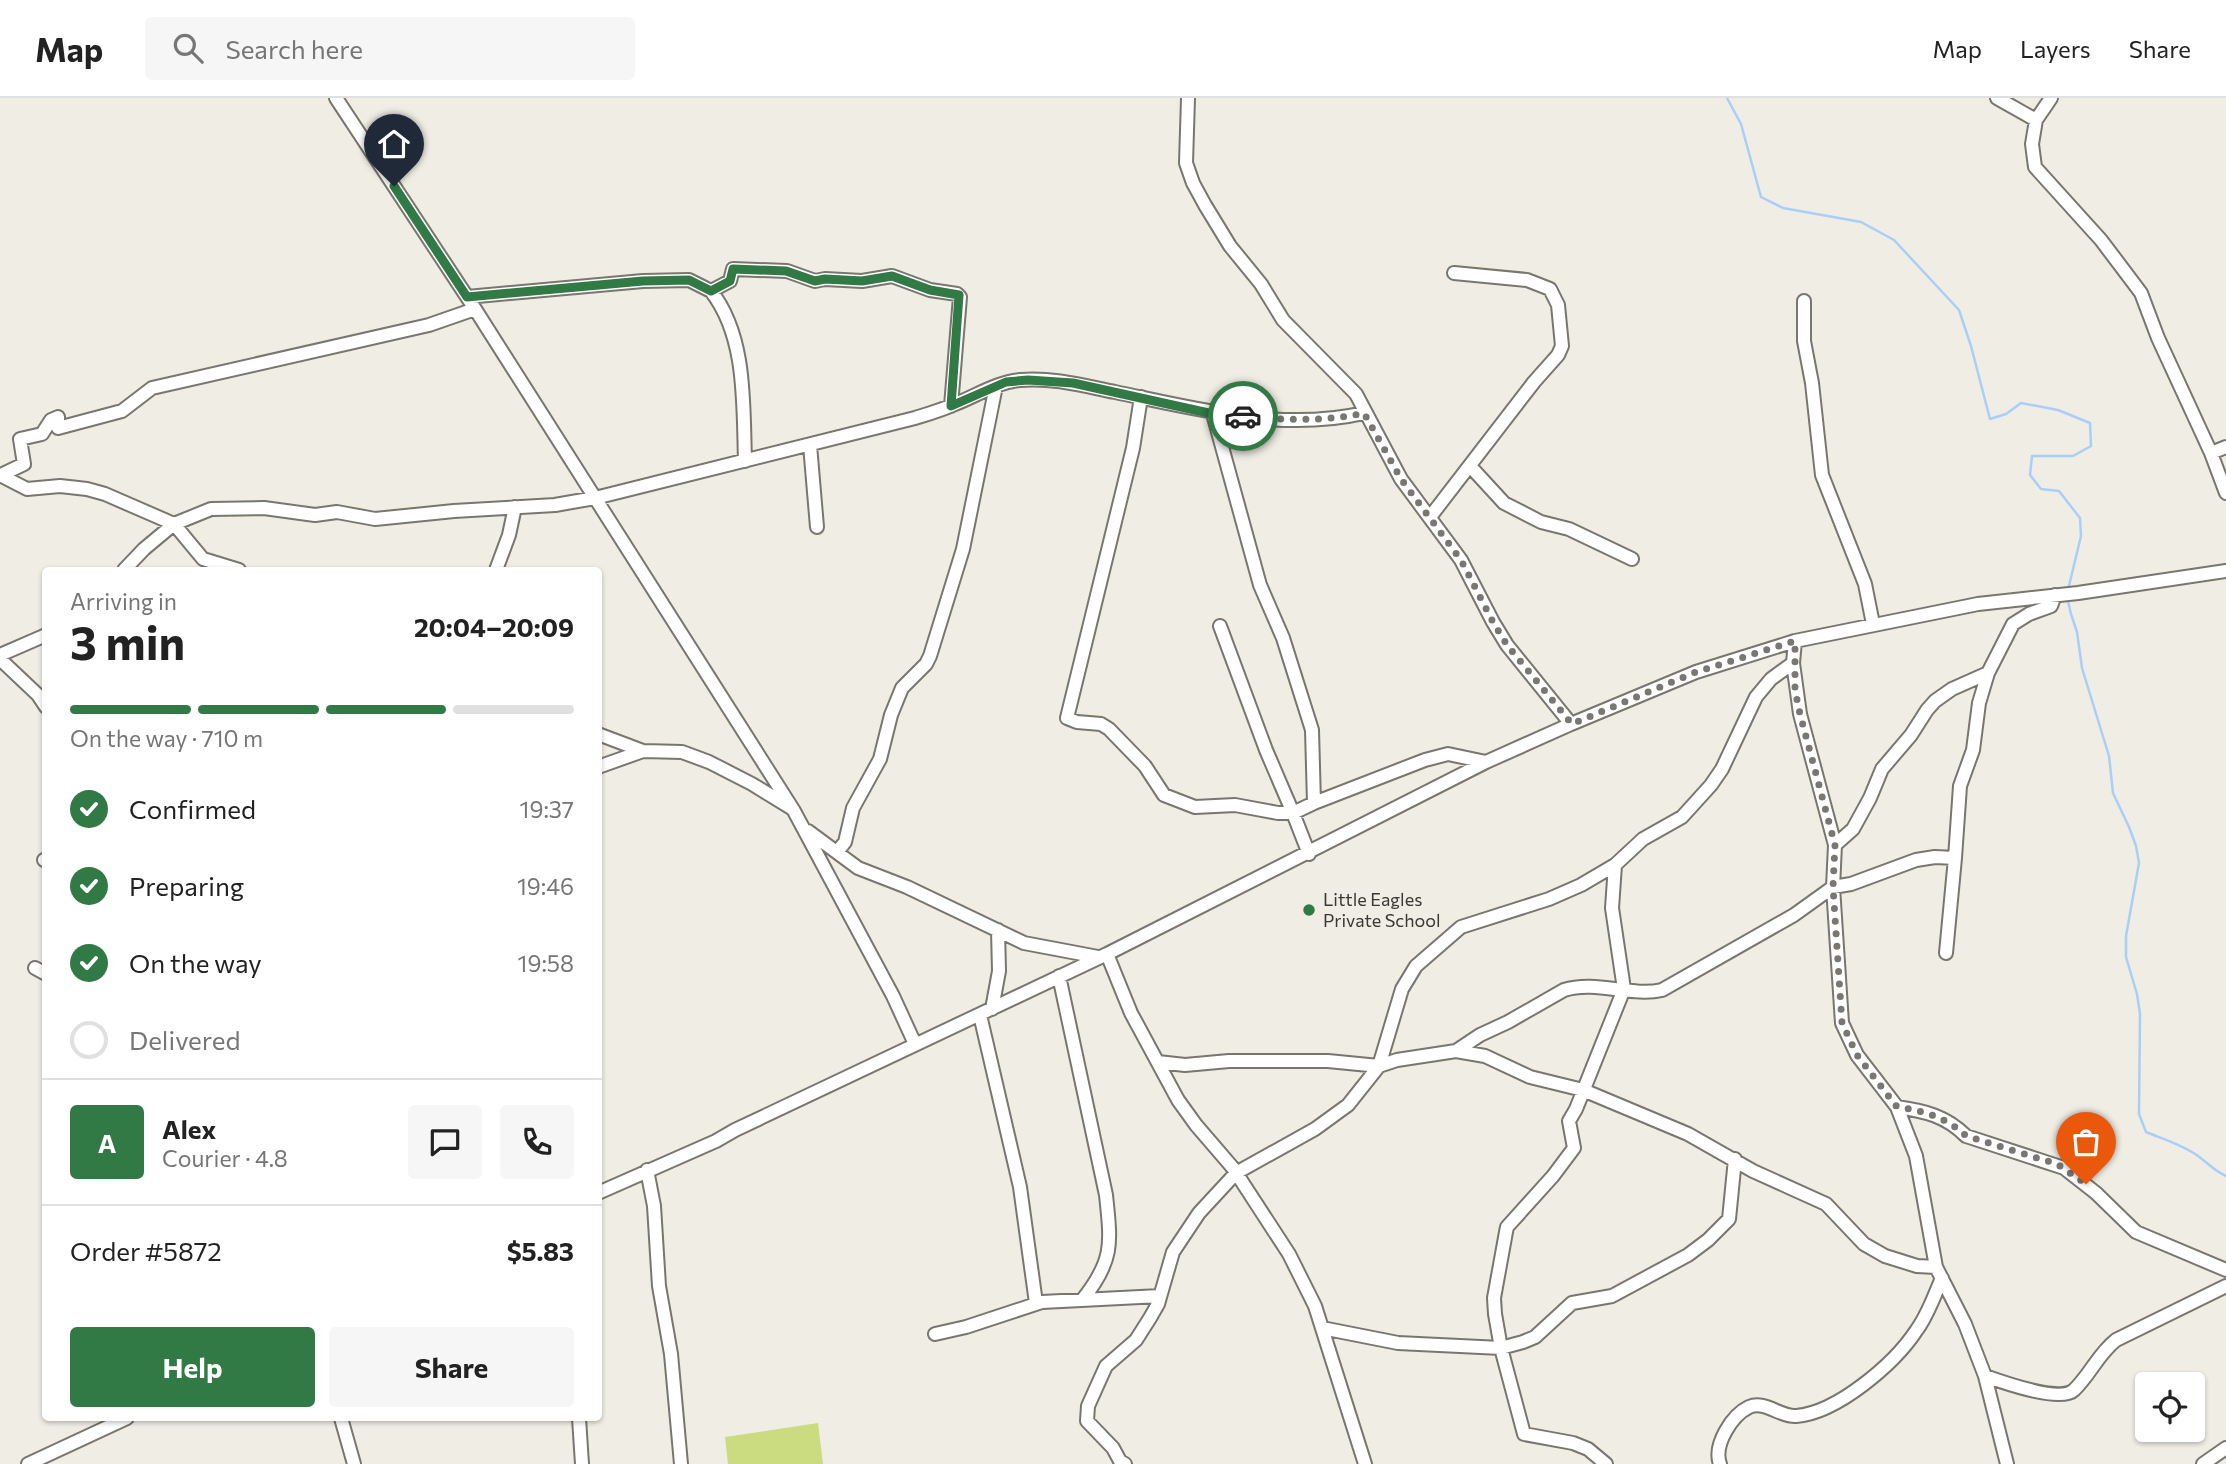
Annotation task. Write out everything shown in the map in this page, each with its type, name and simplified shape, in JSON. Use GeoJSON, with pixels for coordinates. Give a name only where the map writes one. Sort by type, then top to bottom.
{"type":"FeatureCollection","features":[{"type":"Feature","properties":{"kind":"street"},"geometry":{"type":"LineString","coordinates":[[336,98],[475,309],[794,811],[893,996],[915,1044]]}},
{"type":"Feature","properties":{"kind":"street"},"geometry":{"type":"LineString","coordinates":[[1188,98],[1186,163],[1197,192],[1230,246],[1261,284],[1283,320],[1351,388],[1401,479],[1461,560],[1507,645],[1572,724]]}},
{"type":"Feature","properties":{"kind":"street"},"geometry":{"type":"LineString","coordinates":[[1997,98],[2036,120]]}},
{"type":"Feature","properties":{"kind":"street"},"geometry":{"type":"LineString","coordinates":[[2051,98],[2036,120],[2032,144],[2035,167],[2101,240],[2141,293],[2167,360],[2211,453],[2226,493]]}},
{"type":"Feature","properties":{"kind":"street"},"geometry":{"type":"LineString","coordinates":[[711,291],[730,281],[733,269],[749,268],[786,271],[815,281],[862,281],[892,276],[930,290],[957,294],[960,297],[951,406]]}},
{"type":"Feature","properties":{"kind":"street"},"geometry":{"type":"LineString","coordinates":[[1430,517],[1558,355],[1562,346],[1558,305],[1550,289],[1527,280],[1454,274]]}},
{"type":"Feature","properties":{"kind":"street"},"geometry":{"type":"LineString","coordinates":[[467,297],[643,281],[689,280],[711,291],[721,304],[737,352],[746,461]]}},
{"type":"Feature","properties":{"kind":"street"},"geometry":{"type":"LineString","coordinates":[[1804,301],[1804,341],[1812,383],[1822,475],[1866,584],[1873,624]]}},
{"type":"Feature","properties":{"kind":"street"},"geometry":{"type":"LineString","coordinates":[[0,475],[24,464],[20,439],[42,434],[51,420],[58,417],[58,428],[122,411],[152,388],[429,325],[475,309]]}},
{"type":"Feature","properties":{"kind":"street"},"geometry":{"type":"LineString","coordinates":[[127,567],[144,548],[174,524],[205,511],[264,508],[315,515],[337,512],[375,519],[555,505],[595,498],[915,418],[1018,380],[1073,383],[1213,414],[1307,419],[1340,418],[1364,413]]}},
{"type":"Feature","properties":{"kind":"street"},"geometry":{"type":"LineString","coordinates":[[837,852],[845,842],[853,808],[880,759],[891,715],[902,688],[926,664],[930,656],[963,549],[996,386]]}},
{"type":"Feature","properties":{"kind":"street"},"geometry":{"type":"LineString","coordinates":[[1141,397],[1133,448],[1067,718],[1077,723],[1101,724],[1109,729],[1145,766],[1164,795],[1195,807],[1235,805],[1293,813],[1425,760],[1448,754],[1486,762]]}},
{"type":"Feature","properties":{"kind":"street"},"geometry":{"type":"LineString","coordinates":[[1213,414],[1260,585],[1283,638],[1312,730],[1314,803]]}},
{"type":"Feature","properties":{"kind":"street"},"geometry":{"type":"LineString","coordinates":[[810,445],[817,527]]}},
{"type":"Feature","properties":{"kind":"street"},"geometry":{"type":"LineString","coordinates":[[2211,453],[2226,447]]}},
{"type":"Feature","properties":{"kind":"street"},"geometry":{"type":"LineString","coordinates":[[1470,466],[1504,503],[1541,522],[1569,529],[1632,559]]}},
{"type":"Feature","properties":{"kind":"street"},"geometry":{"type":"LineString","coordinates":[[0,475],[27,489],[60,486],[105,494],[174,524],[202,559],[229,567]]}},
{"type":"Feature","properties":{"kind":"street"},"geometry":{"type":"LineString","coordinates":[[497,567],[509,535],[515,507]]}},
{"type":"Feature","properties":{"kind":"street"},"geometry":{"type":"LineString","coordinates":[[602,1191],[716,1141],[986,1012],[1309,854],[1486,762],[1696,672],[1795,641],[1873,624],[1978,604],[2078,593],[2226,571]]}},
{"type":"Feature","properties":{"kind":"street"},"geometry":{"type":"LineString","coordinates":[[1946,953],[1960,786],[1973,750],[1979,703],[1988,673],[2013,624],[2029,614],[2051,606],[2059,595]]}},
{"type":"Feature","properties":{"kind":"street"},"geometry":{"type":"LineString","coordinates":[[1220,626],[1261,738],[1309,854]]}},
{"type":"Feature","properties":{"kind":"street"},"geometry":{"type":"LineString","coordinates":[[42,637],[0,657],[42,701]]}},
{"type":"Feature","properties":{"kind":"street"},"geometry":{"type":"LineString","coordinates":[[1795,641],[1793,663],[1800,714],[1835,845],[1833,887],[1842,1023],[1857,1055],[1897,1107],[1916,1156],[1939,1273],[1965,1324],[1985,1376],[2007,1464]]}},
{"type":"Feature","properties":{"kind":"street"},"geometry":{"type":"LineString","coordinates":[[1125,1464],[1087,1421],[1086,1415],[1106,1366],[1140,1334],[1160,1296],[1173,1252],[1199,1213],[1236,1173],[1334,1117],[1348,1105],[1379,1066],[1402,989],[1416,967],[1451,934],[1466,924],[1549,899],[1615,865],[1643,839],[1682,817],[1712,785],[1722,769],[1756,697],[1770,679],[1793,663]]}},
{"type":"Feature","properties":{"kind":"street"},"geometry":{"type":"LineString","coordinates":[[1835,845],[1853,829],[1870,799],[1882,769],[1911,735],[1927,710],[1952,690],[1988,673]]}},
{"type":"Feature","properties":{"kind":"street"},"geometry":{"type":"LineString","coordinates":[[602,736],[643,751],[681,752],[709,762],[752,784],[794,811]]}},
{"type":"Feature","properties":{"kind":"street"},"geometry":{"type":"LineString","coordinates":[[602,766],[643,751]]}},
{"type":"Feature","properties":{"kind":"street"},"geometry":{"type":"LineString","coordinates":[[805,829],[859,867],[1024,943],[1102,955]]}},
{"type":"Feature","properties":{"kind":"street"},"geometry":{"type":"LineString","coordinates":[[1456,1051],[1480,1035],[1564,990],[1662,990],[1794,915],[1833,887],[1852,884],[1916,860],[1955,858]]}},
{"type":"Feature","properties":{"kind":"street"},"geometry":{"type":"LineString","coordinates":[[1606,1464],[1587,1449],[1573,1443],[1524,1434],[1501,1348],[1494,1298],[1507,1227],[1574,1148],[1569,1121],[1624,989],[1612,908],[1615,865]]}},
{"type":"Feature","properties":{"kind":"street"},"geometry":{"type":"LineString","coordinates":[[998,930],[999,971],[986,1012],[1020,1186],[1036,1304]]}},
{"type":"Feature","properties":{"kind":"street"},"geometry":{"type":"LineString","coordinates":[[1102,955],[1131,1013],[1190,1117],[1236,1173],[1289,1254],[1315,1306],[1365,1464]]}},
{"type":"Feature","properties":{"kind":"street"},"geometry":{"type":"LineString","coordinates":[[1059,976],[1106,1195],[1110,1230],[1108,1257],[1104,1269],[1083,1299]]}},
{"type":"Feature","properties":{"kind":"street"},"geometry":{"type":"LineString","coordinates":[[1158,1062],[1185,1065],[1229,1061],[1328,1061],[1379,1066],[1397,1060],[1456,1051],[1485,1056],[1530,1077],[1583,1090],[1688,1134],[1753,1171],[1826,1204],[1864,1244],[1885,1256],[1939,1273]]}},
{"type":"Feature","properties":{"kind":"street"},"geometry":{"type":"LineString","coordinates":[[1897,1107],[1927,1111],[1955,1126],[1966,1136],[2057,1164],[2086,1184],[2136,1233],[2226,1270]]}},
{"type":"Feature","properties":{"kind":"street"},"geometry":{"type":"LineString","coordinates":[[1322,1328],[1398,1343],[1501,1348],[1535,1337],[1572,1303],[1612,1296],[1688,1255],[1708,1240],[1729,1219],[1735,1159]]}},
{"type":"Feature","properties":{"kind":"street"},"geometry":{"type":"LineString","coordinates":[[647,1170],[654,1206],[659,1286],[671,1354],[681,1464]]}},
{"type":"Feature","properties":{"kind":"street"},"geometry":{"type":"LineString","coordinates":[[1720,1464],[1716,1451],[1721,1439],[1748,1407],[1755,1405],[1791,1416],[1817,1410],[1836,1402],[1894,1359],[1917,1331],[1932,1305],[1939,1273]]}},
{"type":"Feature","properties":{"kind":"street"},"geometry":{"type":"LineString","coordinates":[[1985,1376],[2061,1396],[2072,1393],[2102,1353],[2116,1340],[2226,1286]]}},
{"type":"Feature","properties":{"kind":"street"},"geometry":{"type":"LineString","coordinates":[[935,1334],[966,1327],[1036,1304],[1160,1296]]}},
{"type":"Feature","properties":{"kind":"street"},"geometry":{"type":"LineString","coordinates":[[28,1464],[51,1458],[121,1421]]}},
{"type":"Feature","properties":{"kind":"street"},"geometry":{"type":"LineString","coordinates":[[342,1421],[354,1464]]}},
{"type":"Feature","properties":{"kind":"street"},"geometry":{"type":"LineString","coordinates":[[579,1421],[582,1464]]}},
{"type":"Feature","properties":{"kind":"street"},"geometry":{"type":"LineString","coordinates":[[2203,1464],[2226,1448]]}},
{"type":"Feature","properties":{"kind":"green space"},"geometry":{"type":"Polygon","coordinates":[[[818,1423],[823,1464],[728,1464],[725,1437],[818,1423]]]}},
{"type":"Feature","properties":{"kind":"waterway"},"geometry":{"type":"LineString","coordinates":[[1727,98],[1741,124],[1761,197],[1783,208],[1861,222],[1894,240],[1959,310],[1990,419],[2006,414],[2021,403],[2058,410],[2090,423],[2091,446],[2073,456],[2032,456],[2030,475],[2041,489],[2059,491],[2080,518],[2081,536],[2068,590]]}},
{"type":"Feature","properties":{"kind":"waterway"},"geometry":{"type":"LineString","coordinates":[[2067,597],[2077,632],[2082,668],[2109,756],[2113,793],[2129,827],[2139,863],[2126,936],[2126,957],[2140,1014],[2139,1114],[2146,1132],[2186,1149],[2226,1176]]}},
{"type":"Feature","properties":{"kind":"way so far"},"geometry":{"type":"LineString","coordinates":[[1243,416],[1307,419],[1340,418],[1364,413],[1401,479],[1461,560],[1507,645],[1572,724],[1696,672],[1795,641],[1795,690],[1835,845],[1833,887],[1842,1023],[1857,1055],[1897,1107],[1927,1111],[1955,1126],[1966,1136],[2057,1164],[2086,1184]]}},
{"type":"Feature","properties":{"kind":"place","name":"Little Eagles Private School"},"geometry":{"type":"Point","coordinates":[1309,910]}},
{"type":"Feature","properties":{"kind":"route"},"geometry":{"type":"LineString","coordinates":[[394,186],[467,297],[643,281],[689,280],[711,291],[730,281],[733,269],[749,268],[786,271],[815,281],[862,281],[892,276],[930,290],[957,294],[960,297],[951,406],[1006,382],[1028,380],[1073,383],[1213,414],[1243,416]]}}]}
